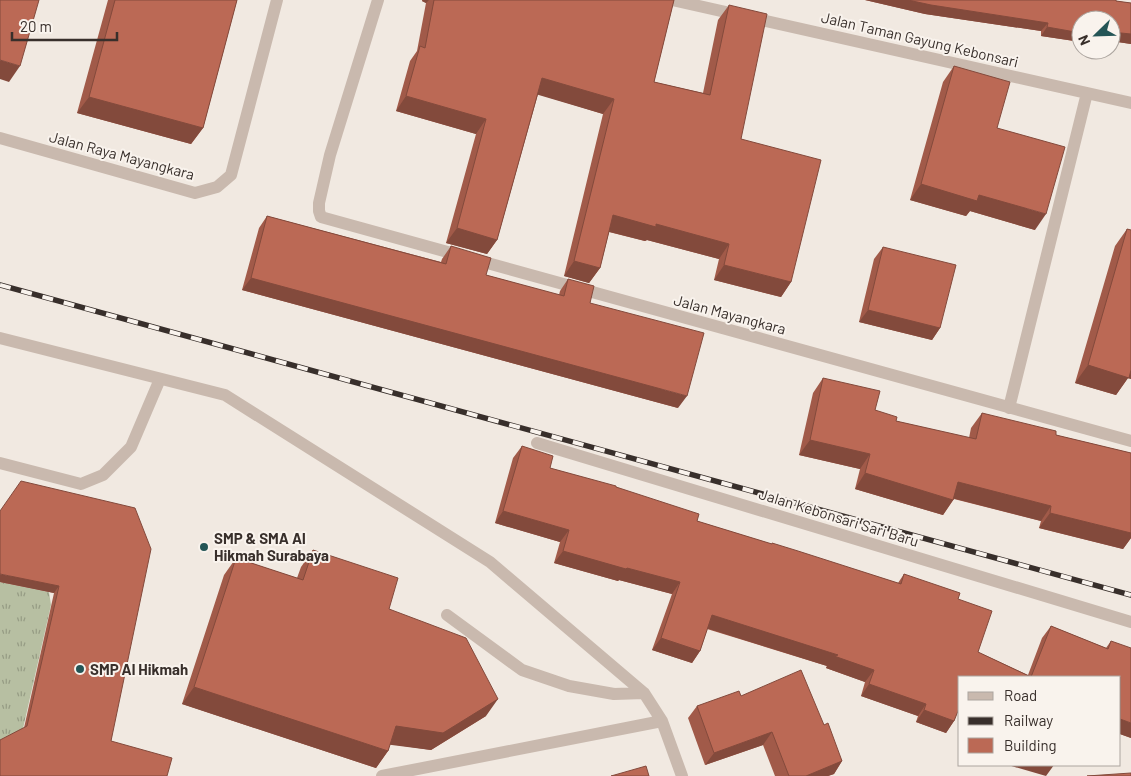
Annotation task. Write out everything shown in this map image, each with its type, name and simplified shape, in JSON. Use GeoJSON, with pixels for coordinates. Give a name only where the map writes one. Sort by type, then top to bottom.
{"type":"FeatureCollection","features":[{"type":"Feature","properties":{"kind":"street","name":"Jalan Raya Mayangkara"},"geometry":{"type":"LineString","coordinates":[[0,138],[195,193],[217,187],[231,175],[278,0]]}},
{"type":"Feature","properties":{"kind":"street","name":"Jalan Mayangkara"},"geometry":{"type":"LineString","coordinates":[[378,0],[330,156],[319,203],[320,217],[1131,442]]}},
{"type":"Feature","properties":{"kind":"street","name":"Jalan Taman Gayung Kebonsari"},"geometry":{"type":"LineString","coordinates":[[672,0],[1131,103]]}},
{"type":"Feature","properties":{"kind":"street"},"geometry":{"type":"LineString","coordinates":[[1008,408],[1087,93]]}},
{"type":"Feature","properties":{"kind":"street"},"geometry":{"type":"LineString","coordinates":[[0,338],[225,395],[490,562],[644,693],[662,721],[682,776]]}},
{"type":"Feature","properties":{"kind":"street"},"geometry":{"type":"LineString","coordinates":[[0,463],[81,484],[103,475],[131,447],[160,379]]}},
{"type":"Feature","properties":{"kind":"street","name":"Jalan Kebonsari Sari Baru"},"geometry":{"type":"LineString","coordinates":[[537,443],[1131,622]]}},
{"type":"Feature","properties":{"kind":"street"},"geometry":{"type":"LineString","coordinates":[[446,615],[522,670],[569,686],[614,694],[644,693]]}},
{"type":"Feature","properties":{"kind":"street"},"geometry":{"type":"LineString","coordinates":[[382,776],[662,721]]}},
{"type":"Feature","properties":{"kind":"green space"},"geometry":{"type":"Polygon","coordinates":[[[0,582],[49,592],[51,605],[22,733],[0,744],[0,582]]]}},
{"type":"Feature","properties":{"kind":"building"},"geometry":{"type":"Polygon","coordinates":[[[0,0],[39,0],[20,66],[0,60],[0,0]]]}},
{"type":"Feature","properties":{"kind":"building"},"geometry":{"type":"Polygon","coordinates":[[[115,0],[237,0],[203,128],[89,97],[115,0]]]}},
{"type":"Feature","properties":{"kind":"building"},"geometry":{"type":"Polygon","coordinates":[[[434,0],[674,0],[654,82],[710,95],[729,5],[767,14],[741,139],[821,160],[791,282],[724,265],[729,244],[656,224],[656,227],[613,215],[600,268],[574,261],[614,99],[542,78],[497,240],[457,228],[486,119],[406,96],[420,46],[425,48],[434,0]]]}},
{"type":"Feature","properties":{"kind":"building"},"geometry":{"type":"Polygon","coordinates":[[[908,0],[1116,0],[1131,3],[1131,34],[1121,33],[1121,10],[1071,10],[1071,31],[1047,27],[1048,23],[908,0]]]}},
{"type":"Feature","properties":{"kind":"building"},"geometry":{"type":"Polygon","coordinates":[[[954,66],[1010,82],[997,128],[1065,147],[1046,214],[979,195],[977,201],[921,184],[954,66]]]}},
{"type":"Feature","properties":{"kind":"building"},"geometry":{"type":"Polygon","coordinates":[[[267,216],[446,264],[451,246],[491,258],[486,275],[564,296],[568,279],[594,286],[590,303],[704,333],[687,396],[251,278],[267,216]]]}},
{"type":"Feature","properties":{"kind":"building"},"geometry":{"type":"Polygon","coordinates":[[[1127,229],[1131,230],[1131,370],[1129,378],[1088,365],[1127,229]]]}},
{"type":"Feature","properties":{"kind":"building"},"geometry":{"type":"Polygon","coordinates":[[[883,247],[956,265],[940,328],[868,310],[883,247]]]}},
{"type":"Feature","properties":{"kind":"building"},"geometry":{"type":"Polygon","coordinates":[[[823,378],[880,391],[875,410],[897,417],[896,421],[976,439],[982,413],[1056,431],[1056,435],[1131,453],[1131,533],[1050,513],[1051,506],[958,482],[953,500],[865,473],[870,454],[810,440],[823,378]]]}},
{"type":"Feature","properties":{"kind":"building"},"geometry":{"type":"Polygon","coordinates":[[[522,446],[553,456],[550,468],[616,486],[699,514],[697,521],[901,584],[904,574],[960,593],[958,599],[992,611],[978,652],[1029,676],[958,676],[958,711],[954,721],[924,710],[926,704],[869,684],[874,670],[834,656],[838,655],[712,615],[700,651],[661,638],[680,582],[563,551],[569,530],[503,511],[522,446]]]}},
{"type":"Feature","properties":{"kind":"building","name":"SMP Al Hikmah"},"geometry":{"type":"Polygon","coordinates":[[[21,481],[135,508],[151,549],[111,741],[172,758],[167,776],[0,776],[0,740],[27,726],[59,586],[0,574],[0,511],[21,481]]]}},
{"type":"Feature","properties":{"kind":"building"},"geometry":{"type":"Polygon","coordinates":[[[313,550],[398,578],[389,609],[466,638],[498,699],[443,733],[396,726],[388,751],[194,687],[236,558],[303,580],[313,550]]]}},
{"type":"Feature","properties":{"kind":"building"},"geometry":{"type":"Polygon","coordinates":[[[1051,626],[1108,649],[1111,641],[1131,648],[1131,723],[1121,719],[1121,676],[1031,676],[1051,626]]]}},
{"type":"Feature","properties":{"kind":"building"},"geometry":{"type":"Polygon","coordinates":[[[801,670],[824,725],[828,723],[842,761],[806,776],[789,776],[772,732],[714,753],[697,706],[739,691],[741,696],[801,670]]]}},
{"type":"Feature","properties":{"kind":"building"},"geometry":{"type":"Polygon","coordinates":[[[646,766],[649,776],[611,776],[646,766]]]}},
{"type":"Feature","properties":{"kind":"building"},"geometry":{"type":"Polygon","coordinates":[[[1131,773],[1131,776],[1087,776],[1131,773]]]}},
{"type":"Feature","properties":{"kind":"railway"},"geometry":{"type":"LineString","coordinates":[[0,285],[1131,595]]}},
{"type":"Feature","properties":{"kind":"place","name":"SMP & SMA Al Hikmah Surabaya"},"geometry":{"type":"Point","coordinates":[204,547]}},
{"type":"Feature","properties":{"kind":"place","name":"SMP Al Hikmah"},"geometry":{"type":"Point","coordinates":[80,669]}}]}
